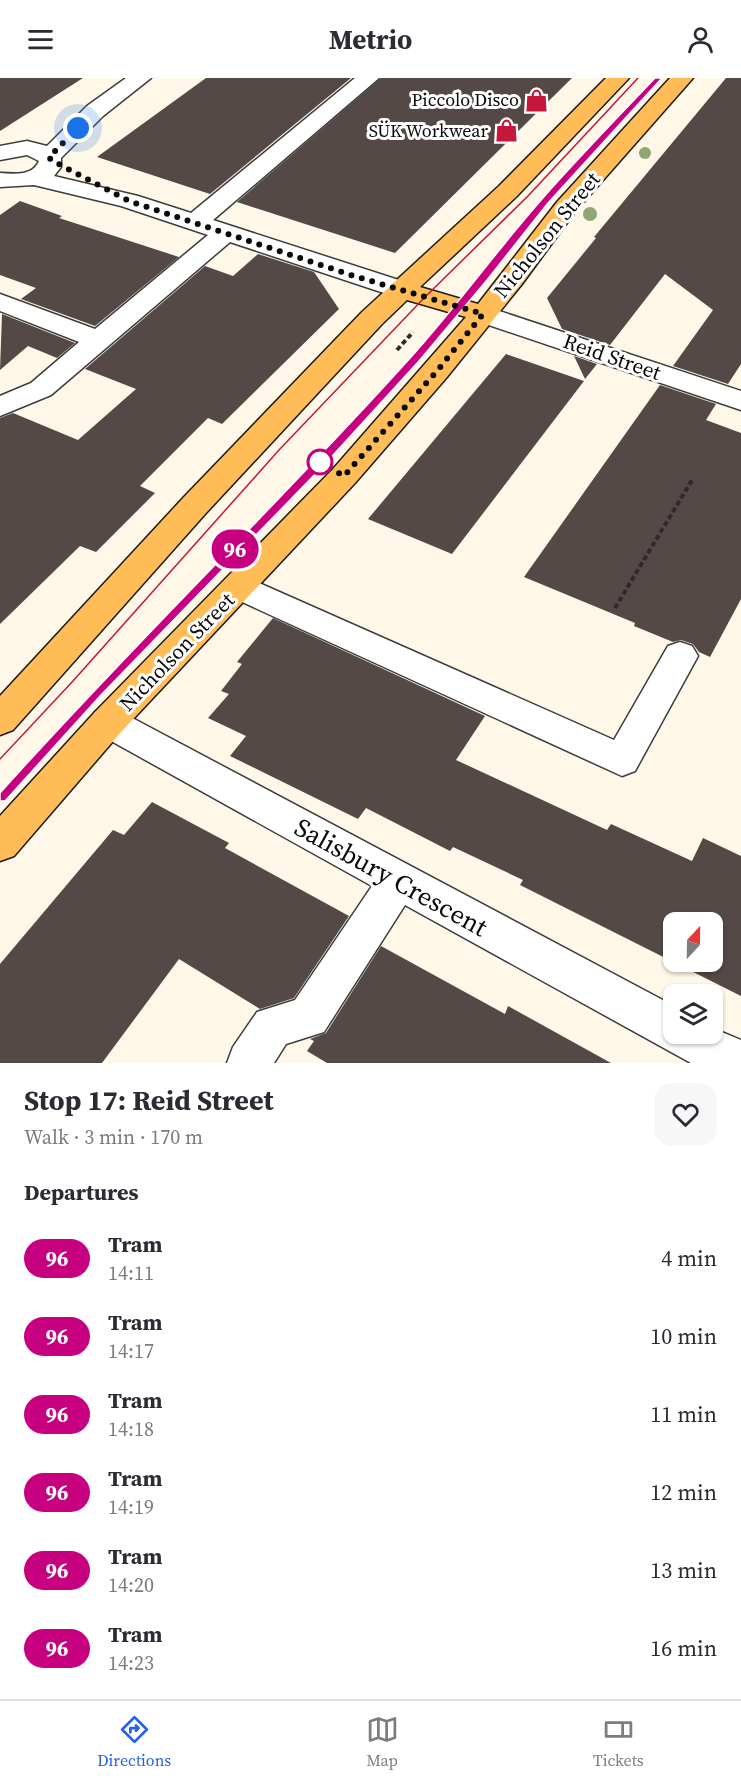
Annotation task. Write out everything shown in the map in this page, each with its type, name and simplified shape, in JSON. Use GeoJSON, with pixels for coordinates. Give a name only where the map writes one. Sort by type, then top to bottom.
{"type":"FeatureCollection","features":[{"type":"Feature","properties":{"kind":"main road"},"geometry":{"type":"LineString","coordinates":[[0,720],[275,418],[402,290],[508,190],[618,78]]}},
{"type":"Feature","properties":{"kind":"main road","name":"Nicholson Street"},"geometry":{"type":"LineString","coordinates":[[0,844],[108,722],[241,587],[352,468],[437,371],[566,207],[682,78]]}},
{"type":"Feature","properties":{"kind":"main road"},"geometry":{"type":"LineString","coordinates":[[402,290],[483,314]]}},
{"type":"Feature","properties":{"kind":"street"},"geometry":{"type":"LineString","coordinates":[[13,182],[48,169],[50,158],[95,111],[140,78]]}},
{"type":"Feature","properties":{"kind":"street"},"geometry":{"type":"LineString","coordinates":[[194,223],[368,78]]}},
{"type":"Feature","properties":{"kind":"street"},"geometry":{"type":"LineString","coordinates":[[6,150],[95,111]]}},
{"type":"Feature","properties":{"kind":"street"},"geometry":{"type":"LineString","coordinates":[[6,150],[36,149],[129,201]]}},
{"type":"Feature","properties":{"kind":"street"},"geometry":{"type":"LineString","coordinates":[[13,182],[129,201],[402,290]]}},
{"type":"Feature","properties":{"kind":"street"},"geometry":{"type":"LineString","coordinates":[[0,407],[41,389],[225,234]]}},
{"type":"Feature","properties":{"kind":"street"},"geometry":{"type":"LineString","coordinates":[[0,302],[98,340]]}},
{"type":"Feature","properties":{"kind":"street","name":"Reid Street"},"geometry":{"type":"LineString","coordinates":[[483,314],[739,396]]}},
{"type":"Feature","properties":{"kind":"street"},"geometry":{"type":"LineString","coordinates":[[241,587],[622,760],[680,656]]}},
{"type":"Feature","properties":{"kind":"street","name":"Salisbury Crescent"},"geometry":{"type":"LineString","coordinates":[[108,722],[663,1024]]}},
{"type":"Feature","properties":{"kind":"street"},"geometry":{"type":"LineString","coordinates":[[249,1063],[272,1027],[309,1017],[398,881]]}},
{"type":"Feature","properties":{"kind":"street"},"geometry":{"type":"LineString","coordinates":[[699,1044],[722,1056],[741,1062]]}},
{"type":"Feature","properties":{"kind":"path"},"geometry":{"type":"LineString","coordinates":[[397,350],[413,332]]}},
{"type":"Feature","properties":{"kind":"path"},"geometry":{"type":"LineString","coordinates":[[615,608],[692,480]]}},
{"type":"Feature","properties":{"kind":"building"},"geometry":{"type":"Polygon","coordinates":[[[0,78],[83,78],[0,131],[0,78]]]}},
{"type":"Feature","properties":{"kind":"building"},"geometry":{"type":"Polygon","coordinates":[[[206,78],[351,78],[210,194],[97,157],[206,78]]]}},
{"type":"Feature","properties":{"kind":"building"},"geometry":{"type":"Polygon","coordinates":[[[381,78],[572,78],[395,253],[237,202],[381,78]]]}},
{"type":"Feature","properties":{"kind":"building"},"geometry":{"type":"Polygon","coordinates":[[[726,78],[741,78],[741,364],[728,384],[673,366],[713,310],[665,274],[610,345],[562,329],[547,298],[596,238],[594,237],[726,78]]]}},
{"type":"Feature","properties":{"kind":"building"},"geometry":{"type":"Polygon","coordinates":[[[20,201],[62,216],[59,218],[179,257],[95,326],[21,299],[36,288],[0,275],[0,215],[20,201]]]}},
{"type":"Feature","properties":{"kind":"building"},"geometry":{"type":"Polygon","coordinates":[[[258,254],[314,272],[339,309],[222,424],[208,418],[140,486],[155,493],[96,552],[80,546],[0,624],[0,418],[13,413],[78,440],[136,389],[85,369],[205,266],[233,276],[258,254]]]}},
{"type":"Feature","properties":{"kind":"building"},"geometry":{"type":"Polygon","coordinates":[[[2,314],[75,343],[57,358],[28,346],[0,370],[2,314]]]}},
{"type":"Feature","properties":{"kind":"building"},"geometry":{"type":"Polygon","coordinates":[[[506,354],[584,381],[452,554],[368,519],[506,354]]]}},
{"type":"Feature","properties":{"kind":"building"},"geometry":{"type":"Polygon","coordinates":[[[574,356],[597,364],[585,379],[574,356]]]}},
{"type":"Feature","properties":{"kind":"building"},"geometry":{"type":"Polygon","coordinates":[[[660,385],[716,404],[706,420],[741,433],[741,599],[710,657],[699,652],[693,644],[681,640],[673,642],[634,626],[635,623],[524,577],[660,385]]]}},
{"type":"Feature","properties":{"kind":"building"},"geometry":{"type":"Polygon","coordinates":[[[273,618],[485,716],[456,760],[607,830],[611,824],[692,861],[703,838],[741,856],[741,996],[723,987],[723,984],[717,984],[693,972],[723,972],[723,912],[663,912],[663,957],[520,885],[523,880],[453,847],[450,851],[366,808],[358,819],[230,756],[246,736],[208,718],[229,694],[221,691],[242,664],[237,662],[273,618]]]}},
{"type":"Feature","properties":{"kind":"building"},"geometry":{"type":"Polygon","coordinates":[[[152,802],[229,843],[225,848],[349,916],[294,998],[260,1009],[179,959],[102,1063],[0,1063],[0,964],[113,830],[124,835],[152,802]]]}},
{"type":"Feature","properties":{"kind":"building"},"geometry":{"type":"Polygon","coordinates":[[[381,946],[505,1014],[508,1006],[611,1063],[327,1063],[307,1051],[314,1041],[310,1039],[326,1033],[381,946]]]}},
{"type":"Feature","properties":{"kind":"tram line"},"geometry":{"type":"LineString","coordinates":[[0,759],[73,681],[279,450],[425,297],[528,196],[638,78]]}},
{"type":"Feature","properties":{"kind":"tram line"},"geometry":{"type":"LineString","coordinates":[[0,797],[364,415],[431,340],[559,185],[658,78]]}},
{"type":"Feature","properties":{"kind":"tram line","name":"96"},"geometry":{"type":"LineString","coordinates":[[0,797],[97,692],[320,462],[415,359],[484,278],[545,201],[658,78]]}},
{"type":"Feature","properties":{"kind":"place","name":"Piccolo Disco"},"geometry":{"type":"Point","coordinates":[537,100]}},
{"type":"Feature","properties":{"kind":"place","name":"SÜK Workwear"},"geometry":{"type":"Point","coordinates":[506,131]}},
{"type":"Feature","properties":{"kind":"route"},"geometry":{"type":"LineString","coordinates":[[78,128],[49,157],[51,160],[129,201],[354,276],[483,314],[437,371],[344,476],[320,462]]}}]}
